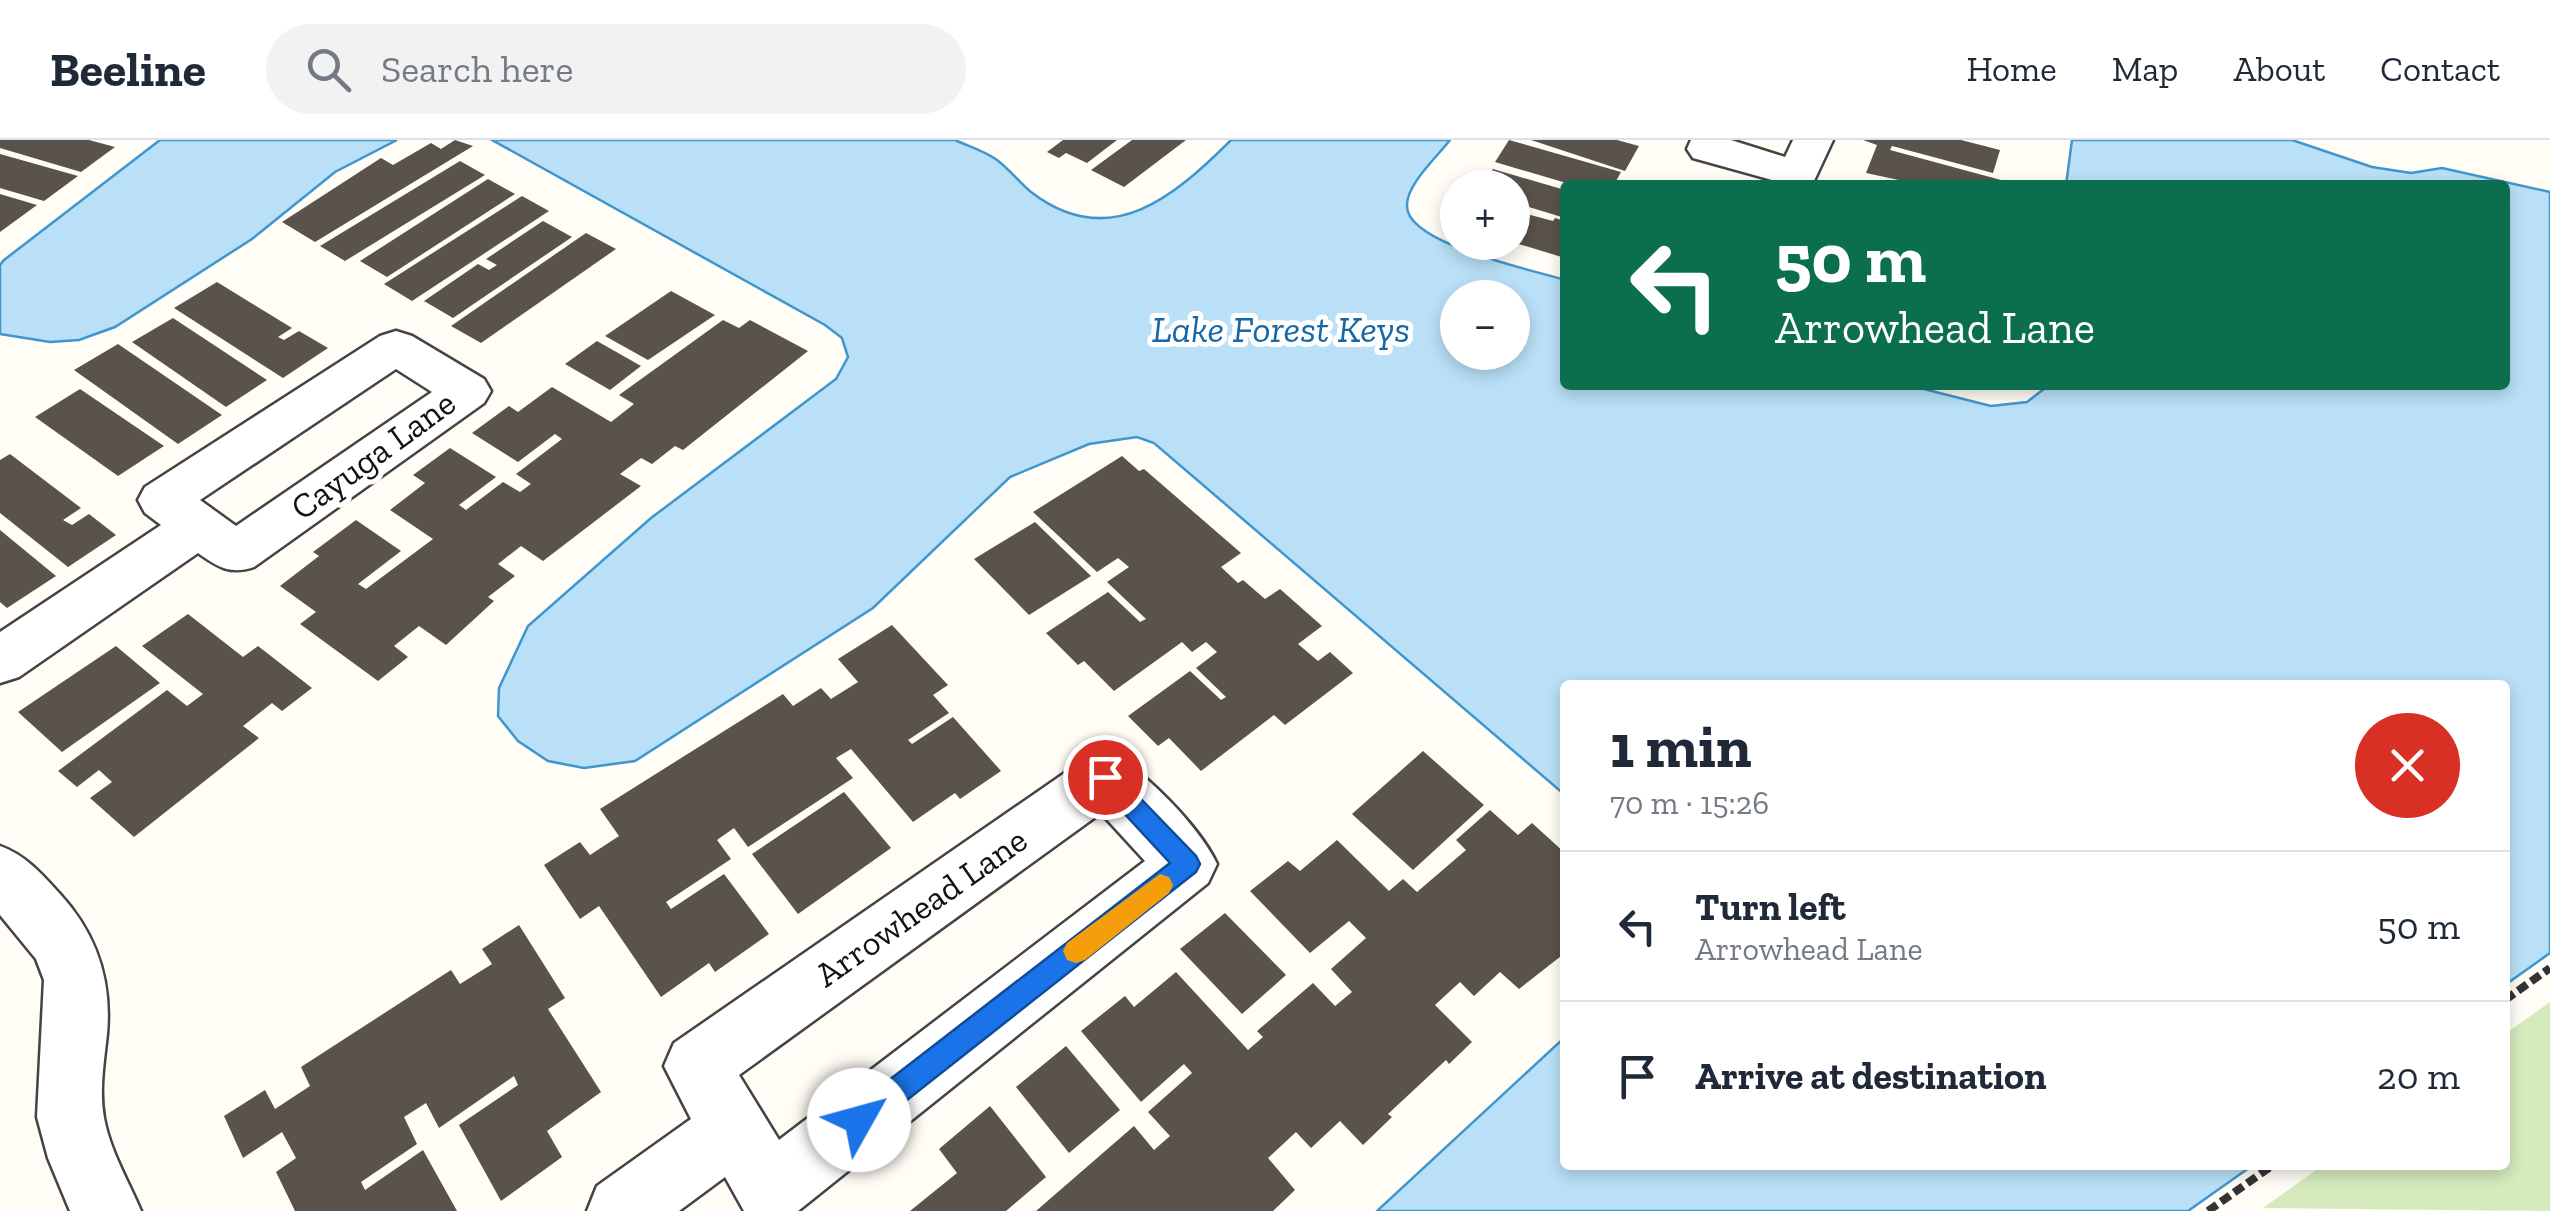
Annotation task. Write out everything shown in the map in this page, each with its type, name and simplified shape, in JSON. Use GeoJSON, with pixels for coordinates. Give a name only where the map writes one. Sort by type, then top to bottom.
{"type":"FeatureCollection","features":[{"type":"Feature","properties":{"kind":"street"},"geometry":{"type":"LineString","coordinates":[[1711,140],[1706,149],[1798,174],[1813,140]]}},
{"type":"Feature","properties":{"kind":"street","name":"Cayuga Lane"},"geometry":{"type":"LineString","coordinates":[[396,347],[467,391],[236,553],[198,526],[163,500],[396,347]]}},
{"type":"Feature","properties":{"kind":"street"},"geometry":{"type":"LineString","coordinates":[[0,661],[198,526]]}},
{"type":"Feature","properties":{"kind":"street","name":"Arrowhead Lane"},"geometry":{"type":"LineString","coordinates":[[1105,777],[1188,864],[770,1190],[734,1129],[697,1066],[1105,777]]}},
{"type":"Feature","properties":{"kind":"street"},"geometry":{"type":"LineString","coordinates":[[7,892],[56,938],[69,960],[76,984],[69,1104],[76,1145],[106,1211]]}},
{"type":"Feature","properties":{"kind":"street"},"geometry":{"type":"LineString","coordinates":[[622,1211],[734,1129]]}},
{"type":"Feature","properties":{"kind":"path"},"geometry":{"type":"LineString","coordinates":[[2510,996],[2550,968]]}},
{"type":"Feature","properties":{"kind":"path"},"geometry":{"type":"LineString","coordinates":[[2208,1211],[2266,1170]]}},
{"type":"Feature","properties":{"kind":"green space"},"geometry":{"type":"Polygon","coordinates":[[[2550,1002],[2550,1211],[2263,1208],[2316,1170],[2510,1170],[2510,1030],[2550,1002]]]}},
{"type":"Feature","properties":{"kind":"water"},"geometry":{"type":"Polygon","coordinates":[[[160,140],[397,140],[335,172],[252,239],[115,327],[79,340],[50,342],[0,334],[0,265],[4,260],[160,140]]]}},
{"type":"Feature","properties":{"kind":"water","name":"Lake Forest Keys"},"geometry":{"type":"Polygon","coordinates":[[[492,140],[955,140],[992,157],[1031,192],[1060,210],[1088,217],[1114,217],[1140,210],[1164,197],[1231,140],[1450,140],[1412,188],[1407,205],[1412,219],[1440,239],[1440,260],[1495,260],[1560,279],[1560,390],[1928,390],[1991,406],[2027,402],[2043,390],[2510,390],[2510,183],[2550,192],[2550,953],[2510,981],[2510,680],[1560,680],[1560,791],[1154,443],[1137,437],[1089,444],[1010,477],[873,608],[635,761],[584,768],[548,761],[518,741],[498,716],[499,688],[528,626],[651,518],[836,379],[848,357],[842,338],[825,325],[492,140]]]}},
{"type":"Feature","properties":{"kind":"water","name":"Lake Forest Keys"},"geometry":{"type":"Polygon","coordinates":[[[2072,140],[2292,140],[2372,167],[2411,173],[2442,168],[2496,180],[2067,180],[2072,140]]]}},
{"type":"Feature","properties":{"kind":"water"},"geometry":{"type":"Polygon","coordinates":[[[1560,1042],[1560,1170],[2246,1170],[2188,1211],[1377,1211],[1560,1042]]]}},
{"type":"Feature","properties":{"kind":"building"},"geometry":{"type":"Polygon","coordinates":[[[0,140],[89,140],[115,147],[81,172],[0,148],[0,140]]]}},
{"type":"Feature","properties":{"kind":"building"},"geometry":{"type":"Polygon","coordinates":[[[455,140],[473,146],[315,242],[282,222],[381,158],[393,165],[431,143],[441,149],[455,140]]]}},
{"type":"Feature","properties":{"kind":"building"},"geometry":{"type":"Polygon","coordinates":[[[1063,140],[1117,140],[1087,163],[1066,153],[1059,158],[1047,152],[1063,140]]]}},
{"type":"Feature","properties":{"kind":"building"},"geometry":{"type":"Polygon","coordinates":[[[1132,140],[1186,140],[1124,187],[1091,170],[1132,140]]]}},
{"type":"Feature","properties":{"kind":"building"},"geometry":{"type":"Polygon","coordinates":[[[1509,140],[1621,172],[1617,180],[1560,181],[1495,162],[1509,140]]]}},
{"type":"Feature","properties":{"kind":"building"},"geometry":{"type":"Polygon","coordinates":[[[1531,140],[1617,140],[1639,146],[1625,171],[1531,140]]]}},
{"type":"Feature","properties":{"kind":"building"},"geometry":{"type":"Polygon","coordinates":[[[1863,140],[1961,140],[2000,150],[1993,173],[1892,146],[1890,150],[2001,180],[1899,180],[1866,173],[1877,145],[1863,140]]]}},
{"type":"Feature","properties":{"kind":"building"},"geometry":{"type":"Polygon","coordinates":[[[0,154],[78,176],[44,201],[0,188],[0,154]]]}},
{"type":"Feature","properties":{"kind":"building"},"geometry":{"type":"Polygon","coordinates":[[[460,161],[485,175],[345,261],[320,246],[460,161]]]}},
{"type":"Feature","properties":{"kind":"building"},"geometry":{"type":"Polygon","coordinates":[[[488,179],[515,194],[387,277],[360,261],[488,179]]]}},
{"type":"Feature","properties":{"kind":"building"},"geometry":{"type":"Polygon","coordinates":[[[1530,180],[1560,189],[1560,216],[1530,207],[1530,180]]]}},
{"type":"Feature","properties":{"kind":"building"},"geometry":{"type":"Polygon","coordinates":[[[0,194],[37,205],[0,232],[0,194]]]}},
{"type":"Feature","properties":{"kind":"building"},"geometry":{"type":"Polygon","coordinates":[[[522,196],[549,211],[412,301],[384,284],[522,196]]]}},
{"type":"Feature","properties":{"kind":"building"},"geometry":{"type":"Polygon","coordinates":[[[1530,215],[1560,220],[1560,256],[1530,247],[1530,215]]]}},
{"type":"Feature","properties":{"kind":"building"},"geometry":{"type":"Polygon","coordinates":[[[543,221],[572,237],[453,318],[424,301],[478,264],[489,270],[497,265],[486,259],[543,221]]]}},
{"type":"Feature","properties":{"kind":"building"},"geometry":{"type":"Polygon","coordinates":[[[586,233],[616,249],[481,343],[451,326],[586,233]]]}},
{"type":"Feature","properties":{"kind":"building"},"geometry":{"type":"Polygon","coordinates":[[[217,282],[292,328],[278,337],[284,340],[299,331],[328,348],[283,378],[174,308],[217,282]]]}},
{"type":"Feature","properties":{"kind":"building"},"geometry":{"type":"Polygon","coordinates":[[[671,291],[715,315],[648,360],[605,336],[671,291]]]}},
{"type":"Feature","properties":{"kind":"building"},"geometry":{"type":"Polygon","coordinates":[[[173,318],[267,380],[226,407],[132,342],[173,318]]]}},
{"type":"Feature","properties":{"kind":"building"},"geometry":{"type":"Polygon","coordinates":[[[723,320],[739,328],[750,320],[808,351],[683,450],[675,446],[652,464],[641,458],[620,474],[641,486],[543,561],[521,546],[498,564],[515,576],[488,597],[494,601],[446,645],[419,626],[394,646],[408,657],[378,681],[300,624],[316,612],[280,586],[319,556],[313,552],[356,520],[401,551],[358,584],[366,589],[433,539],[390,510],[425,483],[413,475],[450,448],[496,477],[459,505],[466,510],[503,482],[520,492],[531,484],[516,474],[562,439],[555,434],[518,462],[472,433],[509,406],[518,412],[552,387],[611,422],[634,404],[619,395],[723,320]]]}},
{"type":"Feature","properties":{"kind":"building"},"geometry":{"type":"Polygon","coordinates":[[[597,341],[641,366],[610,390],[565,364],[597,341]]]}},
{"type":"Feature","properties":{"kind":"building"},"geometry":{"type":"Polygon","coordinates":[[[118,344],[222,415],[178,444],[74,370],[118,344]]]}},
{"type":"Feature","properties":{"kind":"building"},"geometry":{"type":"Polygon","coordinates":[[[80,389],[164,446],[118,476],[35,417],[80,389]]]}},
{"type":"Feature","properties":{"kind":"building"},"geometry":{"type":"Polygon","coordinates":[[[10,454],[81,508],[63,520],[72,525],[89,514],[116,535],[68,567],[0,513],[0,460],[10,454]]]}},
{"type":"Feature","properties":{"kind":"building"},"geometry":{"type":"Polygon","coordinates":[[[1122,456],[1139,471],[1144,469],[1241,553],[1221,567],[1238,583],[1243,580],[1265,599],[1280,589],[1322,626],[1298,644],[1318,661],[1330,652],[1353,673],[1285,725],[1274,715],[1201,771],[1169,738],[1158,746],[1128,716],[1190,671],[1221,700],[1226,697],[1196,668],[1217,652],[1206,642],[1192,652],[1182,642],[1114,691],[1084,661],[1078,665],[1046,633],[1108,592],[1140,622],[1146,619],[1107,582],[1129,567],[1118,558],[1097,572],[1033,512],[1122,456]]]}},
{"type":"Feature","properties":{"kind":"building"},"geometry":{"type":"Polygon","coordinates":[[[1035,522],[1091,576],[1029,615],[974,559],[1035,522]]]}},
{"type":"Feature","properties":{"kind":"building"},"geometry":{"type":"Polygon","coordinates":[[[0,530],[56,576],[7,608],[0,602],[0,530]]]}},
{"type":"Feature","properties":{"kind":"building"},"geometry":{"type":"Polygon","coordinates":[[[188,614],[243,657],[258,646],[312,688],[282,711],[272,703],[243,726],[259,738],[134,837],[90,798],[112,782],[99,770],[77,787],[58,771],[167,690],[187,706],[203,694],[142,646],[188,614]]]}},
{"type":"Feature","properties":{"kind":"building"},"geometry":{"type":"Polygon","coordinates":[[[892,625],[948,685],[933,695],[949,713],[908,740],[912,744],[953,717],[1001,771],[960,799],[955,793],[913,822],[851,749],[836,758],[853,778],[748,847],[734,828],[717,840],[731,859],[666,902],[671,909],[724,874],[769,934],[715,972],[709,963],[661,997],[599,906],[580,919],[544,865],[580,842],[590,855],[619,836],[600,809],[783,694],[793,706],[821,688],[831,699],[858,682],[838,659],[892,625]]]}},
{"type":"Feature","properties":{"kind":"building"},"geometry":{"type":"Polygon","coordinates":[[[116,646],[160,683],[62,752],[18,712],[116,646]]]}},
{"type":"Feature","properties":{"kind":"building"},"geometry":{"type":"Polygon","coordinates":[[[1423,751],[1484,805],[1413,870],[1352,814],[1423,751]]]}},
{"type":"Feature","properties":{"kind":"building"},"geometry":{"type":"Polygon","coordinates":[[[844,792],[891,848],[798,914],[752,854],[844,792]]]}},
{"type":"Feature","properties":{"kind":"building"},"geometry":{"type":"Polygon","coordinates":[[[1490,810],[1518,835],[1532,823],[1560,848],[1560,957],[1519,989],[1500,972],[1474,996],[1460,982],[1435,1005],[1472,1042],[1449,1064],[1446,1060],[1388,1114],[1392,1117],[1363,1145],[1340,1121],[1311,1148],[1296,1132],[1268,1158],[1295,1190],[1273,1211],[1036,1211],[1134,1126],[1154,1150],[1170,1136],[1148,1112],[1192,1073],[1184,1064],[1141,1102],[1081,1031],[1125,996],[1134,1007],[1176,972],[1248,1050],[1263,1037],[1257,1031],[1313,983],[1335,1006],[1352,992],[1331,969],[1366,938],[1349,921],[1310,953],[1250,891],[1288,861],[1300,871],[1337,840],[1389,891],[1403,879],[1417,892],[1466,850],[1456,840],[1490,810]]]}},
{"type":"Feature","properties":{"kind":"building"},"geometry":{"type":"Polygon","coordinates":[[[1225,913],[1286,975],[1242,1014],[1180,949],[1225,913]]]}},
{"type":"Feature","properties":{"kind":"building"},"geometry":{"type":"Polygon","coordinates":[[[519,925],[565,998],[548,1009],[601,1092],[547,1131],[562,1157],[501,1201],[459,1125],[518,1085],[514,1076],[439,1128],[426,1103],[404,1117],[417,1144],[361,1182],[365,1190],[423,1150],[457,1211],[295,1211],[276,1172],[296,1158],[282,1132],[243,1158],[224,1116],[265,1090],[275,1109],[310,1086],[301,1067],[451,970],[460,984],[492,964],[482,949],[519,925]]]}},
{"type":"Feature","properties":{"kind":"building"},"geometry":{"type":"Polygon","coordinates":[[[1066,1046],[1120,1110],[1069,1153],[1016,1087],[1066,1046]]]}},
{"type":"Feature","properties":{"kind":"building"},"geometry":{"type":"Polygon","coordinates":[[[990,1106],[1046,1177],[1006,1211],[910,1211],[957,1173],[939,1149],[990,1106]]]}},
{"type":"Feature","properties":{"kind":"slow traffic"},"geometry":{"type":"LineString","coordinates":[[1076,951],[1160,885]]}},
{"type":"Feature","properties":{"kind":"route"},"geometry":{"type":"LineString","coordinates":[[859,1120],[1188,864],[1105,777]]}}]}
